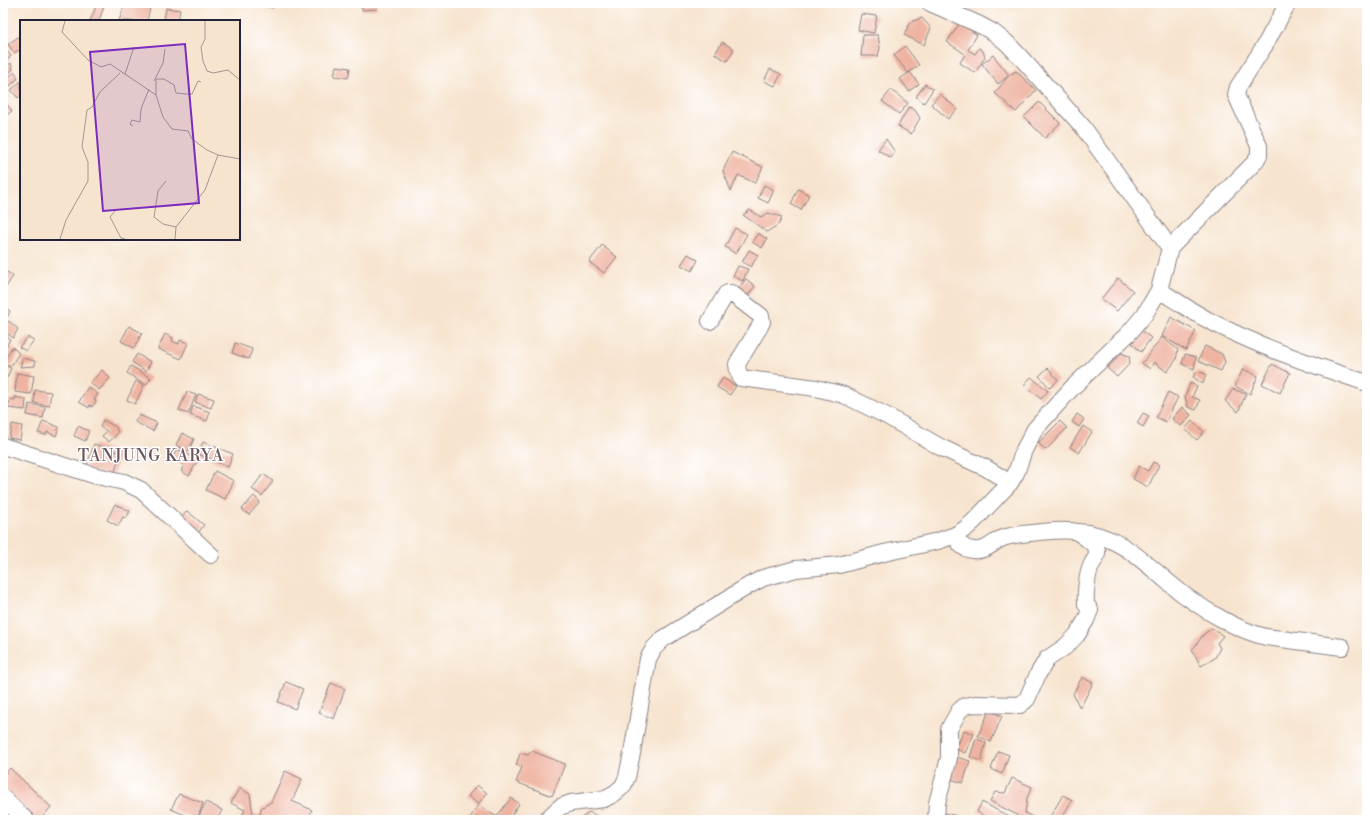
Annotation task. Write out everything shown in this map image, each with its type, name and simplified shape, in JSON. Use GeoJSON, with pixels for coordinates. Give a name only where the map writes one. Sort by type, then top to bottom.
{"type":"FeatureCollection","features":[{"type":"Feature","properties":{"kind":"street"},"geometry":{"type":"LineString","coordinates":[[930,3],[993,32],[1007,43],[1024,60],[1083,128],[1170,248]]}},
{"type":"Feature","properties":{"kind":"street"},"geometry":{"type":"LineString","coordinates":[[546,820],[560,807],[571,803],[604,799],[615,793],[623,786],[627,777],[631,759],[648,659],[654,648],[663,639],[763,578],[796,569],[824,567],[854,562],[884,553],[938,541],[955,535],[974,521],[1010,483],[1016,473],[1024,450],[1035,429],[1071,389],[1129,333],[1145,314],[1159,290],[1170,248],[1255,162],[1259,155],[1259,146],[1236,95],[1238,87],[1265,44],[1288,3]]}},
{"type":"Feature","properties":{"kind":"street"},"geometry":{"type":"LineString","coordinates":[[1159,290],[1208,320],[1248,338],[1317,367],[1367,382]]}},
{"type":"Feature","properties":{"kind":"street"},"geometry":{"type":"LineString","coordinates":[[710,321],[728,293],[731,293],[761,316],[762,322],[737,364],[741,378],[816,388],[844,395],[887,416],[940,447],[986,468],[1010,483]]}},
{"type":"Feature","properties":{"kind":"street"},"geometry":{"type":"LineString","coordinates":[[3,446],[94,475],[133,485],[141,490],[211,555]]}},
{"type":"Feature","properties":{"kind":"street"},"geometry":{"type":"LineString","coordinates":[[955,535],[964,548],[974,551],[989,548],[1006,537],[1064,531],[1096,534],[1121,545],[1135,554],[1187,597],[1227,622],[1266,637],[1342,647]]}},
{"type":"Feature","properties":{"kind":"street"},"geometry":{"type":"LineString","coordinates":[[936,820],[937,803],[949,758],[949,729],[958,712],[965,706],[975,704],[1020,705],[1027,699],[1038,674],[1047,659],[1065,648],[1078,635],[1086,620],[1090,610],[1086,604],[1088,580],[1091,566],[1097,553],[1090,541],[1077,532]]}},
{"type":"Feature","properties":{"kind":"street"},"geometry":{"type":"LineString","coordinates":[[3,798],[26,820]]}},
{"type":"Feature","properties":{"kind":"building"},"geometry":{"type":"Polygon","coordinates":[[[251,3],[274,3],[273,8],[251,3]]]}},
{"type":"Feature","properties":{"kind":"building"},"geometry":{"type":"Polygon","coordinates":[[[361,3],[376,3],[377,9],[362,10],[361,3]]]}},
{"type":"Feature","properties":{"kind":"building"},"geometry":{"type":"Polygon","coordinates":[[[949,3],[982,3],[975,8],[968,6],[958,14],[949,3]]]}},
{"type":"Feature","properties":{"kind":"building"},"geometry":{"type":"Polygon","coordinates":[[[97,4],[104,6],[99,20],[90,20],[97,4]]]}},
{"type":"Feature","properties":{"kind":"building"},"geometry":{"type":"Polygon","coordinates":[[[124,6],[150,8],[147,20],[119,20],[124,6]]]}},
{"type":"Feature","properties":{"kind":"building"},"geometry":{"type":"Polygon","coordinates":[[[166,8],[180,10],[178,20],[164,20],[166,8]]]}},
{"type":"Feature","properties":{"kind":"building"},"geometry":{"type":"Polygon","coordinates":[[[861,14],[877,16],[874,33],[858,30],[861,14]]]}},
{"type":"Feature","properties":{"kind":"building"},"geometry":{"type":"Polygon","coordinates":[[[922,18],[931,28],[924,45],[904,35],[910,22],[922,18]]]}},
{"type":"Feature","properties":{"kind":"building"},"geometry":{"type":"Polygon","coordinates":[[[960,23],[977,35],[968,50],[975,54],[979,48],[983,51],[985,57],[975,73],[960,63],[965,54],[947,42],[960,23]]]}},
{"type":"Feature","properties":{"kind":"building"},"geometry":{"type":"Polygon","coordinates":[[[863,35],[878,35],[880,48],[878,56],[861,56],[863,35]]]}},
{"type":"Feature","properties":{"kind":"building"},"geometry":{"type":"Polygon","coordinates":[[[20,36],[20,50],[14,53],[8,44],[20,36]]]}},
{"type":"Feature","properties":{"kind":"building"},"geometry":{"type":"Polygon","coordinates":[[[722,42],[734,49],[727,61],[715,54],[722,42]]]}},
{"type":"Feature","properties":{"kind":"building"},"geometry":{"type":"Polygon","coordinates":[[[905,46],[919,65],[908,73],[894,55],[905,46]]]}},
{"type":"Feature","properties":{"kind":"building"},"geometry":{"type":"Polygon","coordinates":[[[4,48],[11,56],[3,65],[3,49],[4,48]]]}},
{"type":"Feature","properties":{"kind":"building"},"geometry":{"type":"Polygon","coordinates":[[[993,55],[1009,75],[998,84],[982,64],[993,55]]]}},
{"type":"Feature","properties":{"kind":"building"},"geometry":{"type":"Polygon","coordinates":[[[11,63],[13,69],[4,78],[3,69],[11,63]]]}},
{"type":"Feature","properties":{"kind":"building"},"geometry":{"type":"Polygon","coordinates":[[[336,66],[350,68],[348,78],[334,76],[336,66]]]}},
{"type":"Feature","properties":{"kind":"building"},"geometry":{"type":"Polygon","coordinates":[[[770,69],[781,74],[775,86],[764,81],[770,69]]]}},
{"type":"Feature","properties":{"kind":"building"},"geometry":{"type":"Polygon","coordinates":[[[1016,71],[1036,90],[1016,112],[995,93],[1009,75],[1016,71]]]}},
{"type":"Feature","properties":{"kind":"building"},"geometry":{"type":"Polygon","coordinates":[[[15,72],[18,78],[10,86],[6,79],[15,72]]]}},
{"type":"Feature","properties":{"kind":"building"},"geometry":{"type":"Polygon","coordinates":[[[910,72],[919,84],[909,91],[900,79],[910,72]]]}},
{"type":"Feature","properties":{"kind":"building"},"geometry":{"type":"Polygon","coordinates":[[[20,82],[20,96],[18,98],[11,90],[20,82]]]}},
{"type":"Feature","properties":{"kind":"building"},"geometry":{"type":"Polygon","coordinates":[[[925,84],[933,89],[924,103],[916,97],[925,84]]]}},
{"type":"Feature","properties":{"kind":"building"},"geometry":{"type":"Polygon","coordinates":[[[891,90],[908,103],[899,114],[882,101],[891,90]]]}},
{"type":"Feature","properties":{"kind":"building"},"geometry":{"type":"Polygon","coordinates":[[[940,94],[957,109],[948,119],[931,104],[940,94]]]}},
{"type":"Feature","properties":{"kind":"building"},"geometry":{"type":"Polygon","coordinates":[[[3,99],[12,111],[3,118],[3,99]]]}},
{"type":"Feature","properties":{"kind":"building"},"geometry":{"type":"Polygon","coordinates":[[[1039,102],[1060,123],[1045,138],[1024,117],[1039,102]]]}},
{"type":"Feature","properties":{"kind":"building"},"geometry":{"type":"Polygon","coordinates":[[[909,107],[915,110],[920,118],[911,134],[898,126],[909,107]]]}},
{"type":"Feature","properties":{"kind":"building"},"geometry":{"type":"Polygon","coordinates":[[[886,139],[895,152],[891,158],[878,150],[886,139]]]}},
{"type":"Feature","properties":{"kind":"building"},"geometry":{"type":"Polygon","coordinates":[[[732,152],[763,167],[755,183],[738,175],[731,191],[723,171],[732,152]]]}},
{"type":"Feature","properties":{"kind":"building"},"geometry":{"type":"Polygon","coordinates":[[[764,185],[774,190],[768,203],[758,198],[764,185]]]}},
{"type":"Feature","properties":{"kind":"building"},"geometry":{"type":"Polygon","coordinates":[[[798,189],[809,195],[801,210],[791,204],[798,189]]]}},
{"type":"Feature","properties":{"kind":"building"},"geometry":{"type":"Polygon","coordinates":[[[750,210],[761,217],[768,213],[782,217],[779,224],[767,232],[743,215],[750,210]]]}},
{"type":"Feature","properties":{"kind":"building"},"geometry":{"type":"Polygon","coordinates":[[[735,228],[747,234],[736,254],[725,247],[735,228]]]}},
{"type":"Feature","properties":{"kind":"building"},"geometry":{"type":"Polygon","coordinates":[[[758,233],[767,239],[762,248],[752,242],[758,233]]]}},
{"type":"Feature","properties":{"kind":"building"},"geometry":{"type":"Polygon","coordinates":[[[602,245],[617,257],[604,273],[589,262],[602,245]]]}},
{"type":"Feature","properties":{"kind":"building"},"geometry":{"type":"Polygon","coordinates":[[[749,250],[758,255],[751,267],[742,262],[749,250]]]}},
{"type":"Feature","properties":{"kind":"building"},"geometry":{"type":"Polygon","coordinates":[[[688,254],[698,260],[692,271],[681,265],[688,254]]]}},
{"type":"Feature","properties":{"kind":"building"},"geometry":{"type":"Polygon","coordinates":[[[738,266],[748,269],[743,281],[733,276],[738,266]]]}},
{"type":"Feature","properties":{"kind":"building"},"geometry":{"type":"Polygon","coordinates":[[[4,270],[13,276],[3,292],[3,271],[4,270]]]}},
{"type":"Feature","properties":{"kind":"building"},"geometry":{"type":"Polygon","coordinates":[[[1118,278],[1133,291],[1117,311],[1101,299],[1118,278]]]}},
{"type":"Feature","properties":{"kind":"building"},"geometry":{"type":"Polygon","coordinates":[[[746,279],[755,286],[746,298],[737,290],[746,279]]]}},
{"type":"Feature","properties":{"kind":"building"},"geometry":{"type":"Polygon","coordinates":[[[3,306],[10,311],[7,318],[3,315],[3,306]]]}},
{"type":"Feature","properties":{"kind":"building"},"geometry":{"type":"Polygon","coordinates":[[[1171,317],[1196,331],[1186,350],[1162,336],[1171,317]]]}},
{"type":"Feature","properties":{"kind":"building"},"geometry":{"type":"Polygon","coordinates":[[[9,321],[18,329],[13,338],[3,330],[3,327],[9,321]]]}},
{"type":"Feature","properties":{"kind":"building"},"geometry":{"type":"Polygon","coordinates":[[[129,326],[142,333],[134,348],[121,341],[129,326]]]}},
{"type":"Feature","properties":{"kind":"building"},"geometry":{"type":"Polygon","coordinates":[[[1141,330],[1151,338],[1141,352],[1132,343],[1141,330]]]}},
{"type":"Feature","properties":{"kind":"building"},"geometry":{"type":"Polygon","coordinates":[[[3,334],[10,339],[5,349],[3,347],[3,334]]]}},
{"type":"Feature","properties":{"kind":"building"},"geometry":{"type":"Polygon","coordinates":[[[165,334],[173,338],[172,341],[179,344],[180,340],[188,343],[181,359],[158,349],[165,334]]]}},
{"type":"Feature","properties":{"kind":"building"},"geometry":{"type":"Polygon","coordinates":[[[28,337],[34,340],[26,351],[19,347],[28,337]]]}},
{"type":"Feature","properties":{"kind":"building"},"geometry":{"type":"Polygon","coordinates":[[[1162,337],[1178,350],[1176,360],[1167,372],[1154,362],[1150,369],[1142,363],[1162,337]]]}},
{"type":"Feature","properties":{"kind":"building"},"geometry":{"type":"Polygon","coordinates":[[[235,343],[252,349],[249,359],[232,353],[235,343]]]}},
{"type":"Feature","properties":{"kind":"building"},"geometry":{"type":"Polygon","coordinates":[[[1205,346],[1222,354],[1225,362],[1221,371],[1198,361],[1205,346]]]}},
{"type":"Feature","properties":{"kind":"building"},"geometry":{"type":"Polygon","coordinates":[[[12,347],[19,353],[11,366],[3,363],[12,347]]]}},
{"type":"Feature","properties":{"kind":"building"},"geometry":{"type":"Polygon","coordinates":[[[1121,353],[1129,356],[1130,363],[1117,377],[1107,368],[1121,353]]]}},
{"type":"Feature","properties":{"kind":"building"},"geometry":{"type":"Polygon","coordinates":[[[137,354],[151,362],[146,371],[132,362],[137,354]]]}},
{"type":"Feature","properties":{"kind":"building"},"geometry":{"type":"Polygon","coordinates":[[[1185,354],[1196,357],[1194,369],[1182,364],[1185,354]]]}},
{"type":"Feature","properties":{"kind":"building"},"geometry":{"type":"Polygon","coordinates":[[[23,358],[35,361],[35,366],[20,367],[23,358]]]}},
{"type":"Feature","properties":{"kind":"building"},"geometry":{"type":"Polygon","coordinates":[[[3,364],[11,368],[7,378],[3,376],[3,364]]]}},
{"type":"Feature","properties":{"kind":"building"},"geometry":{"type":"Polygon","coordinates":[[[1272,364],[1290,373],[1280,393],[1262,384],[1272,364]]]}},
{"type":"Feature","properties":{"kind":"building"},"geometry":{"type":"Polygon","coordinates":[[[131,366],[151,378],[146,385],[127,373],[131,366]]]}},
{"type":"Feature","properties":{"kind":"building"},"geometry":{"type":"Polygon","coordinates":[[[1048,368],[1058,380],[1050,388],[1039,376],[1048,368]]]}},
{"type":"Feature","properties":{"kind":"building"},"geometry":{"type":"Polygon","coordinates":[[[1243,369],[1258,376],[1250,394],[1235,386],[1243,369]]]}},
{"type":"Feature","properties":{"kind":"building"},"geometry":{"type":"Polygon","coordinates":[[[102,370],[110,378],[99,390],[90,383],[102,370]]]}},
{"type":"Feature","properties":{"kind":"building"},"geometry":{"type":"Polygon","coordinates":[[[1197,371],[1206,374],[1203,384],[1193,377],[1197,371]]]}},
{"type":"Feature","properties":{"kind":"building"},"geometry":{"type":"Polygon","coordinates":[[[17,373],[34,376],[31,394],[15,392],[17,373]]]}},
{"type":"Feature","properties":{"kind":"building"},"geometry":{"type":"Polygon","coordinates":[[[1031,377],[1048,391],[1041,399],[1024,385],[1031,377]]]}},
{"type":"Feature","properties":{"kind":"building"},"geometry":{"type":"Polygon","coordinates":[[[723,378],[736,386],[730,395],[717,387],[723,378]]]}},
{"type":"Feature","properties":{"kind":"building"},"geometry":{"type":"Polygon","coordinates":[[[3,381],[6,381],[6,393],[3,393],[3,381]]]}},
{"type":"Feature","properties":{"kind":"building"},"geometry":{"type":"Polygon","coordinates":[[[136,381],[144,385],[135,404],[127,400],[136,381]]]}},
{"type":"Feature","properties":{"kind":"building"},"geometry":{"type":"Polygon","coordinates":[[[1190,383],[1197,386],[1192,397],[1200,400],[1196,410],[1188,407],[1185,397],[1190,383]]]}},
{"type":"Feature","properties":{"kind":"building"},"geometry":{"type":"Polygon","coordinates":[[[88,387],[98,394],[94,400],[96,401],[92,407],[90,405],[89,408],[79,402],[88,387]]]}},
{"type":"Feature","properties":{"kind":"building"},"geometry":{"type":"Polygon","coordinates":[[[1233,389],[1246,394],[1238,412],[1225,401],[1233,389]]]}},
{"type":"Feature","properties":{"kind":"building"},"geometry":{"type":"Polygon","coordinates":[[[35,390],[51,392],[49,406],[34,403],[35,390]]]}},
{"type":"Feature","properties":{"kind":"building"},"geometry":{"type":"Polygon","coordinates":[[[187,392],[196,395],[188,414],[179,410],[187,392]]]}},
{"type":"Feature","properties":{"kind":"building"},"geometry":{"type":"Polygon","coordinates":[[[1168,392],[1178,397],[1166,422],[1156,417],[1168,392]]]}},
{"type":"Feature","properties":{"kind":"building"},"geometry":{"type":"Polygon","coordinates":[[[198,394],[214,399],[211,408],[195,402],[198,394]]]}},
{"type":"Feature","properties":{"kind":"building"},"geometry":{"type":"Polygon","coordinates":[[[15,397],[26,399],[25,410],[8,408],[10,399],[15,400],[15,397]]]}},
{"type":"Feature","properties":{"kind":"building"},"geometry":{"type":"Polygon","coordinates":[[[29,404],[45,407],[43,418],[27,415],[29,404]]]}},
{"type":"Feature","properties":{"kind":"building"},"geometry":{"type":"Polygon","coordinates":[[[193,406],[210,412],[207,421],[190,415],[193,406]]]}},
{"type":"Feature","properties":{"kind":"building"},"geometry":{"type":"Polygon","coordinates":[[[1182,407],[1191,415],[1181,426],[1172,419],[1182,407]]]}},
{"type":"Feature","properties":{"kind":"building"},"geometry":{"type":"Polygon","coordinates":[[[1143,413],[1149,416],[1143,427],[1137,423],[1143,413]]]}},
{"type":"Feature","properties":{"kind":"building"},"geometry":{"type":"Polygon","coordinates":[[[1077,414],[1084,419],[1079,427],[1072,422],[1077,414]]]}},
{"type":"Feature","properties":{"kind":"building"},"geometry":{"type":"Polygon","coordinates":[[[139,415],[157,423],[153,431],[135,422],[139,415]]]}},
{"type":"Feature","properties":{"kind":"building"},"geometry":{"type":"Polygon","coordinates":[[[103,420],[116,427],[118,433],[109,442],[102,436],[107,431],[100,427],[103,420]]]}},
{"type":"Feature","properties":{"kind":"building"},"geometry":{"type":"Polygon","coordinates":[[[43,421],[59,427],[56,436],[47,432],[46,435],[38,433],[43,421]]]}},
{"type":"Feature","properties":{"kind":"building"},"geometry":{"type":"Polygon","coordinates":[[[1060,421],[1067,428],[1046,450],[1038,443],[1060,421]]]}},
{"type":"Feature","properties":{"kind":"building"},"geometry":{"type":"Polygon","coordinates":[[[1192,421],[1204,432],[1197,440],[1185,429],[1192,421]]]}},
{"type":"Feature","properties":{"kind":"building"},"geometry":{"type":"Polygon","coordinates":[[[12,424],[22,426],[20,440],[9,438],[12,424]]]}},
{"type":"Feature","properties":{"kind":"building"},"geometry":{"type":"Polygon","coordinates":[[[78,426],[89,431],[85,441],[74,436],[78,426]]]}},
{"type":"Feature","properties":{"kind":"building"},"geometry":{"type":"Polygon","coordinates":[[[1083,426],[1092,432],[1079,453],[1070,447],[1083,426]]]}},
{"type":"Feature","properties":{"kind":"building"},"geometry":{"type":"Polygon","coordinates":[[[182,433],[194,439],[188,452],[176,445],[182,433]]]}},
{"type":"Feature","properties":{"kind":"building"},"geometry":{"type":"Polygon","coordinates":[[[203,442],[233,454],[228,467],[198,454],[203,442]]]}},
{"type":"Feature","properties":{"kind":"building"},"geometry":{"type":"Polygon","coordinates":[[[94,444],[121,453],[113,477],[86,468],[94,444]]]}},
{"type":"Feature","properties":{"kind":"building"},"geometry":{"type":"Polygon","coordinates":[[[177,449],[198,460],[189,476],[181,471],[184,465],[172,459],[177,449]]]}},
{"type":"Feature","properties":{"kind":"building"},"geometry":{"type":"Polygon","coordinates":[[[1153,462],[1159,465],[1148,487],[1133,479],[1139,466],[1148,471],[1153,462]]]}},
{"type":"Feature","properties":{"kind":"building"},"geometry":{"type":"Polygon","coordinates":[[[215,471],[234,481],[225,499],[206,490],[215,471]]]}},
{"type":"Feature","properties":{"kind":"building"},"geometry":{"type":"Polygon","coordinates":[[[263,474],[273,481],[262,496],[252,489],[263,474]]]}},
{"type":"Feature","properties":{"kind":"building"},"geometry":{"type":"Polygon","coordinates":[[[254,496],[260,502],[249,515],[242,509],[254,496]]]}},
{"type":"Feature","properties":{"kind":"building"},"geometry":{"type":"Polygon","coordinates":[[[115,504],[130,511],[126,518],[123,517],[118,526],[107,520],[115,504]]]}},
{"type":"Feature","properties":{"kind":"building"},"geometry":{"type":"Polygon","coordinates":[[[187,511],[204,525],[198,533],[180,519],[187,511]]]}},
{"type":"Feature","properties":{"kind":"building"},"geometry":{"type":"Polygon","coordinates":[[[1212,628],[1223,636],[1217,643],[1220,648],[1215,658],[1201,666],[1192,650],[1204,634],[1212,628]]]}},
{"type":"Feature","properties":{"kind":"building"},"geometry":{"type":"Polygon","coordinates":[[[1082,677],[1093,683],[1080,708],[1073,694],[1082,677]]]}},
{"type":"Feature","properties":{"kind":"building"},"geometry":{"type":"Polygon","coordinates":[[[286,682],[303,689],[295,709],[278,702],[286,682]]]}},
{"type":"Feature","properties":{"kind":"building"},"geometry":{"type":"Polygon","coordinates":[[[331,683],[345,689],[334,719],[319,713],[331,683]]]}},
{"type":"Feature","properties":{"kind":"building"},"geometry":{"type":"Polygon","coordinates":[[[989,711],[1002,716],[991,742],[978,736],[989,711]]]}},
{"type":"Feature","properties":{"kind":"building"},"geometry":{"type":"Polygon","coordinates":[[[964,730],[974,734],[965,753],[956,749],[964,730]]]}},
{"type":"Feature","properties":{"kind":"building"},"geometry":{"type":"Polygon","coordinates":[[[976,739],[986,742],[981,761],[970,757],[976,739]]]}},
{"type":"Feature","properties":{"kind":"building"},"geometry":{"type":"Polygon","coordinates":[[[532,751],[565,764],[552,796],[516,782],[522,767],[516,765],[520,753],[528,755],[532,751]]]}},
{"type":"Feature","properties":{"kind":"building"},"geometry":{"type":"Polygon","coordinates":[[[998,751],[1009,755],[1002,774],[991,769],[998,751]]]}},
{"type":"Feature","properties":{"kind":"building"},"geometry":{"type":"Polygon","coordinates":[[[957,757],[970,761],[963,783],[950,779],[957,757]]]}},
{"type":"Feature","properties":{"kind":"building"},"geometry":{"type":"Polygon","coordinates":[[[10,768],[51,807],[40,820],[32,820],[3,792],[3,776],[10,768]]]}},
{"type":"Feature","properties":{"kind":"building"},"geometry":{"type":"Polygon","coordinates":[[[285,771],[302,779],[292,801],[312,810],[307,820],[240,820],[245,810],[231,803],[239,788],[250,794],[253,814],[260,815],[261,808],[271,802],[285,771]]]}},
{"type":"Feature","properties":{"kind":"building"},"geometry":{"type":"Polygon","coordinates":[[[1012,778],[1032,787],[1027,798],[1025,813],[1039,820],[1015,820],[1017,815],[990,801],[995,792],[1005,793],[1012,778]]]}},
{"type":"Feature","properties":{"kind":"building"},"geometry":{"type":"Polygon","coordinates":[[[477,785],[487,793],[478,804],[468,796],[477,785]]]}},
{"type":"Feature","properties":{"kind":"building"},"geometry":{"type":"Polygon","coordinates":[[[179,794],[203,803],[197,820],[171,809],[179,794]]]}},
{"type":"Feature","properties":{"kind":"building"},"geometry":{"type":"Polygon","coordinates":[[[1063,795],[1072,800],[1061,820],[1059,820],[1051,815],[1063,795]]]}},
{"type":"Feature","properties":{"kind":"building"},"geometry":{"type":"Polygon","coordinates":[[[511,798],[519,804],[508,820],[503,820],[497,816],[511,798]]]}},
{"type":"Feature","properties":{"kind":"building"},"geometry":{"type":"Polygon","coordinates":[[[206,802],[222,810],[217,820],[197,820],[206,802]]]}},
{"type":"Feature","properties":{"kind":"building"},"geometry":{"type":"Polygon","coordinates":[[[982,802],[1015,820],[992,820],[977,812],[982,802]]]}},
{"type":"Feature","properties":{"kind":"building"},"geometry":{"type":"Polygon","coordinates":[[[478,805],[497,817],[495,820],[469,820],[478,805]]]}},
{"type":"Feature","properties":{"kind":"building"},"geometry":{"type":"Polygon","coordinates":[[[589,812],[605,820],[579,820],[589,812]]]}},
{"type":"Feature","properties":{"kind":"building"},"geometry":{"type":"Polygon","coordinates":[[[942,813],[963,817],[962,820],[940,820],[942,813]]]}},
{"type":"Feature","properties":{"kind":"district","name":"TANJUNG KARYA"},"geometry":{"type":"Point","coordinates":[151,455]}}]}
